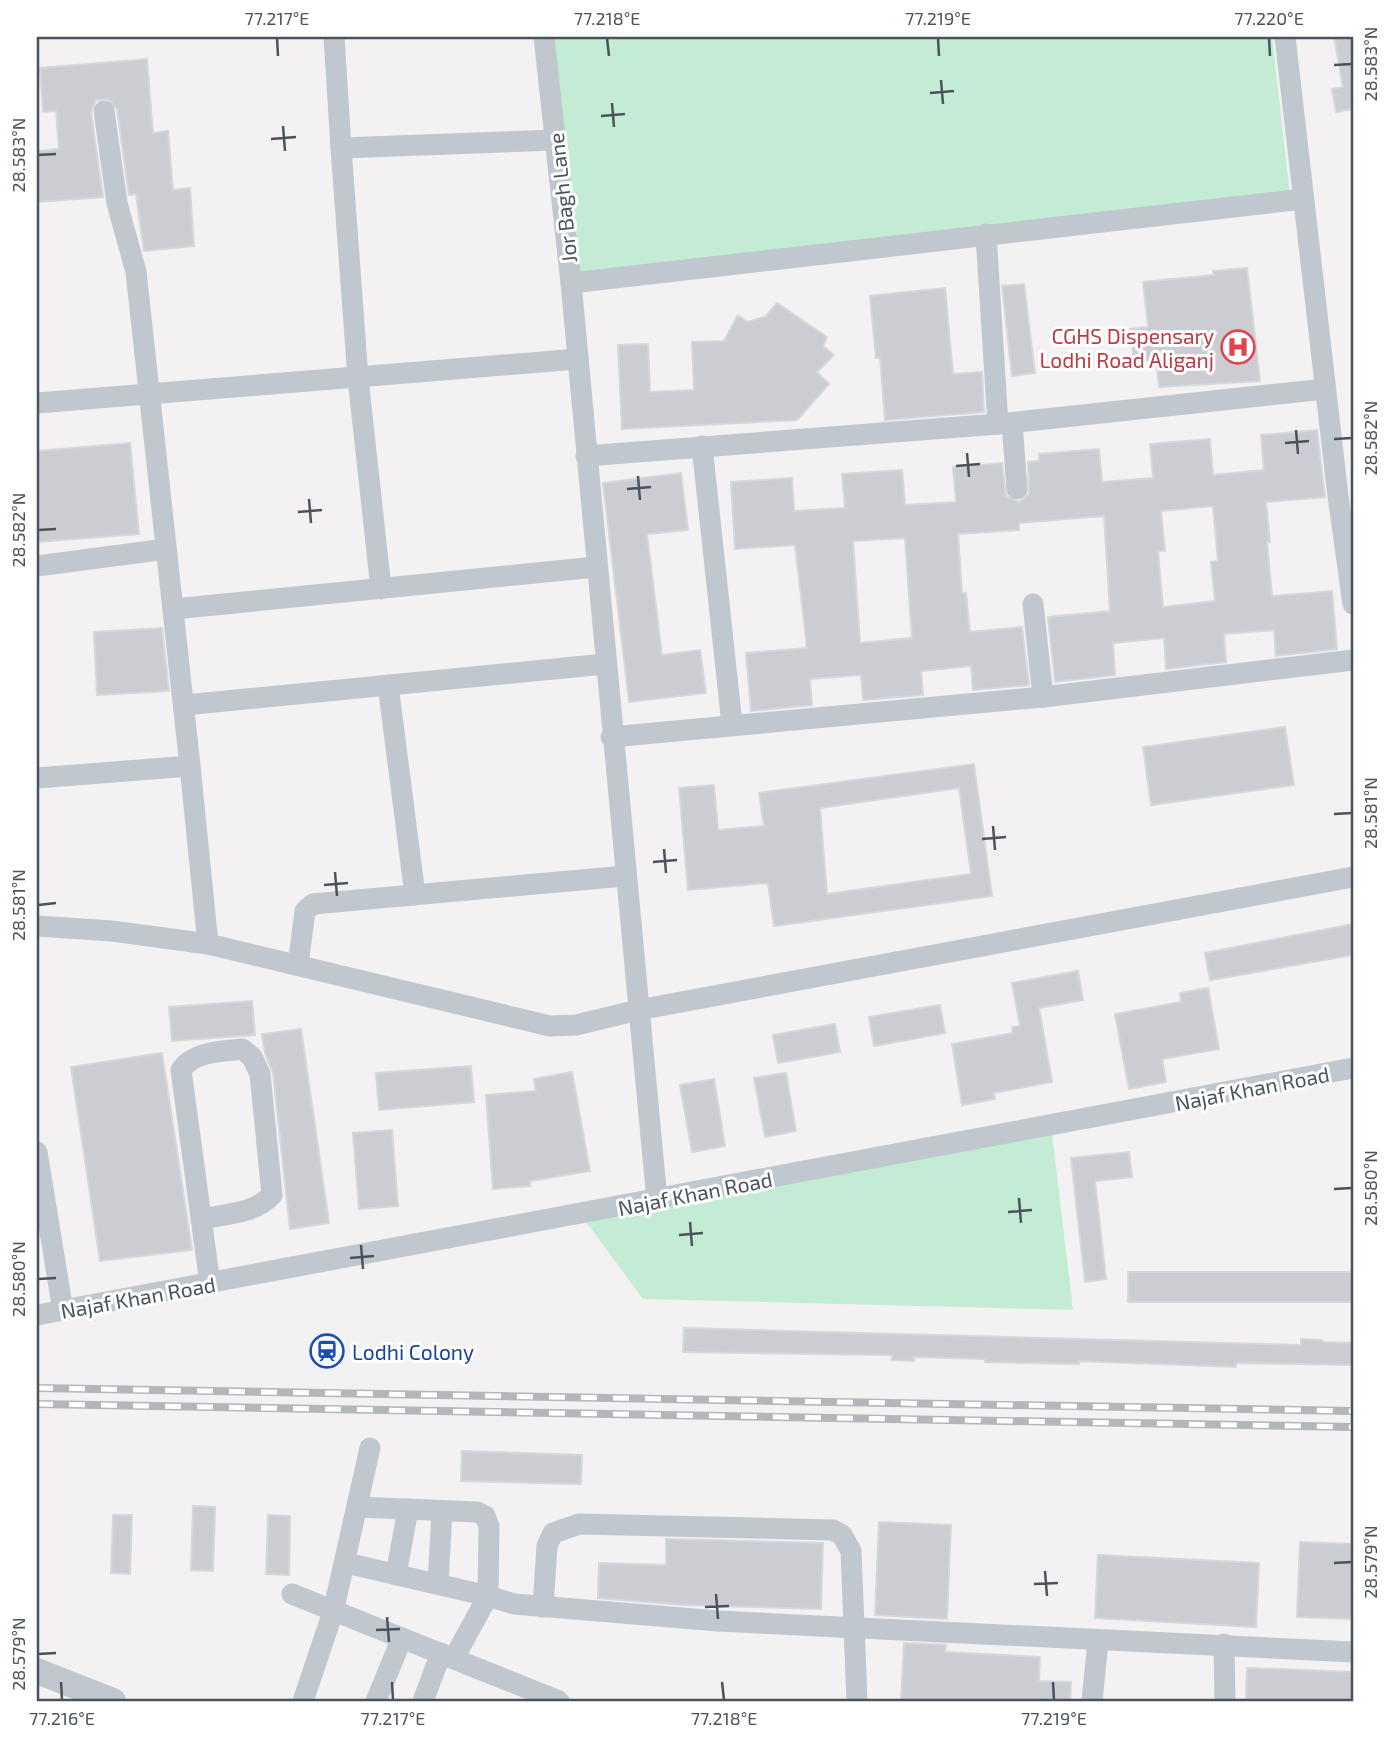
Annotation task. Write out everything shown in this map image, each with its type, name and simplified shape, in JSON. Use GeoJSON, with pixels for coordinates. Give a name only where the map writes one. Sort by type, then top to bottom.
{"type":"FeatureCollection","features":[{"type":"Feature","properties":{"kind":"street"},"geometry":{"type":"LineString","coordinates":[[334,37],[358,378],[381,589]]}},
{"type":"Feature","properties":{"kind":"street","name":"Jor Bagh Lane"},"geometry":{"type":"LineString","coordinates":[[544,37],[571,283],[611,737],[657,1200]]}},
{"type":"Feature","properties":{"kind":"street"},"geometry":{"type":"LineString","coordinates":[[1285,37],[1325,389],[1346,495],[1353,604]]}},
{"type":"Feature","properties":{"kind":"street"},"geometry":{"type":"LineString","coordinates":[[104,111],[117,203],[134,260],[152,395],[208,944]]}},
{"type":"Feature","properties":{"kind":"street"},"geometry":{"type":"LineString","coordinates":[[341,148],[555,139]]}},
{"type":"Feature","properties":{"kind":"street"},"geometry":{"type":"LineString","coordinates":[[571,283],[1303,199]]}},
{"type":"Feature","properties":{"kind":"street"},"geometry":{"type":"LineString","coordinates":[[986,234],[1005,424],[1017,489]]}},
{"type":"Feature","properties":{"kind":"street"},"geometry":{"type":"LineString","coordinates":[[37,403],[578,359]]}},
{"type":"Feature","properties":{"kind":"street"},"geometry":{"type":"LineString","coordinates":[[586,456],[1005,424],[1325,389]]}},
{"type":"Feature","properties":{"kind":"street"},"geometry":{"type":"LineString","coordinates":[[702,446],[732,724]]}},
{"type":"Feature","properties":{"kind":"street"},"geometry":{"type":"LineString","coordinates":[[37,566],[166,549]]}},
{"type":"Feature","properties":{"kind":"street"},"geometry":{"type":"LineString","coordinates":[[174,609],[596,568]]}},
{"type":"Feature","properties":{"kind":"street"},"geometry":{"type":"LineString","coordinates":[[1033,604],[1043,697]]}},
{"type":"Feature","properties":{"kind":"street"},"geometry":{"type":"LineString","coordinates":[[611,737],[1043,697],[1353,660]]}},
{"type":"Feature","properties":{"kind":"street"},"geometry":{"type":"LineString","coordinates":[[185,705],[605,664]]}},
{"type":"Feature","properties":{"kind":"street"},"geometry":{"type":"LineString","coordinates":[[388,685],[415,895]]}},
{"type":"Feature","properties":{"kind":"street"},"geometry":{"type":"LineString","coordinates":[[37,778],[190,766]]}},
{"type":"Feature","properties":{"kind":"street"},"geometry":{"type":"LineString","coordinates":[[298,965],[307,906],[625,876]]}},
{"type":"Feature","properties":{"kind":"street"},"geometry":{"type":"LineString","coordinates":[[37,926],[112,931],[208,944],[533,1024],[576,1025],[638,1010],[1353,877]]}},
{"type":"Feature","properties":{"kind":"street"},"geometry":{"type":"LineString","coordinates":[[201,1219],[242,1212],[263,1205],[272,1195],[260,1074],[252,1057],[242,1049],[201,1055],[188,1060],[181,1070],[201,1219],[210,1284]]}},
{"type":"Feature","properties":{"kind":"street","name":"Najaf Khan Road"},"geometry":{"type":"LineString","coordinates":[[37,1315],[1353,1069]]}},
{"type":"Feature","properties":{"kind":"street"},"geometry":{"type":"LineString","coordinates":[[37,1152],[63,1311]]}},
{"type":"Feature","properties":{"kind":"street"},"geometry":{"type":"LineString","coordinates":[[303,1701],[333,1612],[346,1563],[370,1448]]}},
{"type":"Feature","properties":{"kind":"street"},"geometry":{"type":"LineString","coordinates":[[358,1507],[477,1512],[485,1516],[489,1526],[488,1596],[448,1656],[423,1701]]}},
{"type":"Feature","properties":{"kind":"street"},"geometry":{"type":"LineString","coordinates":[[396,1575],[408,1509]]}},
{"type":"Feature","properties":{"kind":"street"},"geometry":{"type":"LineString","coordinates":[[438,1584],[442,1511]]}},
{"type":"Feature","properties":{"kind":"street"},"geometry":{"type":"LineString","coordinates":[[543,1607],[547,1546],[553,1533],[579,1524],[833,1530],[842,1535],[851,1552],[857,1701]]}},
{"type":"Feature","properties":{"kind":"street"},"geometry":{"type":"LineString","coordinates":[[346,1563],[514,1604],[543,1607],[852,1629],[1353,1652]]}},
{"type":"Feature","properties":{"kind":"street"},"geometry":{"type":"LineString","coordinates":[[292,1594],[559,1701]]}},
{"type":"Feature","properties":{"kind":"street"},"geometry":{"type":"LineString","coordinates":[[376,1701],[402,1638]]}},
{"type":"Feature","properties":{"kind":"street"},"geometry":{"type":"LineString","coordinates":[[1092,1701],[1098,1641]]}},
{"type":"Feature","properties":{"kind":"street"},"geometry":{"type":"LineString","coordinates":[[1224,1644],[1225,1701]]}},
{"type":"Feature","properties":{"kind":"street"},"geometry":{"type":"LineString","coordinates":[[37,1671],[113,1701]]}},
{"type":"Feature","properties":{"kind":"green space"},"geometry":{"type":"Polygon","coordinates":[[[548,37],[1272,37],[1290,194],[574,278],[548,37]]]}},
{"type":"Feature","properties":{"kind":"green space"},"geometry":{"type":"Polygon","coordinates":[[[1051,1125],[1073,1310],[643,1299],[581,1215],[1051,1125]]]}},
{"type":"Feature","properties":{"kind":"building"},"geometry":{"type":"Polygon","coordinates":[[[1334,37],[1353,37],[1353,109],[1336,112],[1332,89],[1343,87],[1334,37]]]}},
{"type":"Feature","properties":{"kind":"building"},"geometry":{"type":"Polygon","coordinates":[[[147,59],[153,133],[168,131],[173,190],[190,188],[194,246],[144,251],[136,194],[129,195],[117,109],[108,99],[96,100],[91,112],[103,197],[37,202],[37,151],[59,149],[56,111],[43,112],[40,68],[147,59]]]}},
{"type":"Feature","properties":{"kind":"building"},"geometry":{"type":"Polygon","coordinates":[[[1247,268],[1260,381],[1159,387],[1156,360],[1134,362],[1130,329],[1148,327],[1143,282],[1214,275],[1213,271],[1247,268]]]}},
{"type":"Feature","properties":{"kind":"building"},"geometry":{"type":"Polygon","coordinates":[[[1024,284],[1035,373],[1012,376],[1002,286],[1024,284]]]}},
{"type":"Feature","properties":{"kind":"building"},"geometry":{"type":"Polygon","coordinates":[[[945,288],[953,374],[982,372],[984,412],[885,420],[880,357],[876,358],[870,296],[945,288]]]}},
{"type":"Feature","properties":{"kind":"building"},"geometry":{"type":"Polygon","coordinates":[[[777,303],[827,337],[823,346],[834,355],[817,372],[829,384],[797,420],[622,429],[618,345],[648,344],[650,392],[694,390],[692,342],[724,341],[738,315],[747,322],[765,317],[777,303]]]}},
{"type":"Feature","properties":{"kind":"building"},"geometry":{"type":"Polygon","coordinates":[[[1317,430],[1325,497],[1266,502],[1270,542],[1267,542],[1272,596],[1332,591],[1337,649],[1276,656],[1274,630],[1224,634],[1226,662],[1166,669],[1164,638],[1113,643],[1115,675],[1055,682],[1048,617],[1110,611],[1104,516],[1019,523],[1019,530],[958,534],[962,593],[966,593],[970,632],[1022,627],[1029,685],[973,690],[971,666],[921,671],[923,695],[863,700],[861,675],[810,679],[812,705],[751,711],[746,653],[807,648],[795,545],[735,549],[731,482],[792,478],[794,511],[845,508],[842,474],[902,470],[905,505],[956,502],[953,467],[1002,463],[1006,496],[1019,502],[1029,494],[1028,462],[1039,461],[1039,454],[1099,449],[1102,482],[1153,478],[1150,444],[1210,439],[1213,475],[1264,470],[1261,435],[1317,430]],[[1213,506],[1161,511],[1165,551],[1158,551],[1163,607],[1215,601],[1211,562],[1218,561],[1213,506]],[[905,538],[853,541],[860,643],[912,638],[905,538]]]}},
{"type":"Feature","properties":{"kind":"building"},"geometry":{"type":"Polygon","coordinates":[[[130,443],[139,534],[37,542],[37,451],[130,443]]]}},
{"type":"Feature","properties":{"kind":"building"},"geometry":{"type":"Polygon","coordinates":[[[681,473],[688,530],[647,534],[662,655],[700,650],[706,693],[629,702],[603,483],[681,473]]]}},
{"type":"Feature","properties":{"kind":"building"},"geometry":{"type":"Polygon","coordinates":[[[162,628],[169,691],[97,695],[94,632],[162,628]]]}},
{"type":"Feature","properties":{"kind":"building"},"geometry":{"type":"Polygon","coordinates":[[[1285,727],[1294,785],[1151,805],[1143,747],[1285,727]]]}},
{"type":"Feature","properties":{"kind":"building"},"geometry":{"type":"Polygon","coordinates":[[[974,764],[992,896],[774,926],[768,883],[688,890],[679,788],[714,785],[718,830],[764,826],[759,793],[974,764]],[[959,788],[820,808],[827,894],[971,874],[959,788]]]}},
{"type":"Feature","properties":{"kind":"building"},"geometry":{"type":"Polygon","coordinates":[[[1353,924],[1353,955],[1210,980],[1205,953],[1353,924]]]}},
{"type":"Feature","properties":{"kind":"building"},"geometry":{"type":"Polygon","coordinates":[[[1078,971],[1083,1000],[1039,1008],[1052,1082],[994,1093],[995,1099],[962,1105],[952,1044],[1013,1033],[1012,1027],[1020,1026],[1012,983],[1078,971]]]}},
{"type":"Feature","properties":{"kind":"building"},"geometry":{"type":"Polygon","coordinates":[[[1208,988],[1219,1049],[1162,1059],[1166,1082],[1129,1089],[1115,1014],[1181,1002],[1180,993],[1208,988]]]}},
{"type":"Feature","properties":{"kind":"building"},"geometry":{"type":"Polygon","coordinates":[[[252,1001],[255,1035],[172,1041],[169,1007],[252,1001]]]}},
{"type":"Feature","properties":{"kind":"building"},"geometry":{"type":"Polygon","coordinates":[[[940,1005],[945,1033],[874,1046],[869,1017],[940,1005]]]}},
{"type":"Feature","properties":{"kind":"building"},"geometry":{"type":"Polygon","coordinates":[[[835,1024],[840,1052],[778,1063],[773,1035],[835,1024]]]}},
{"type":"Feature","properties":{"kind":"building"},"geometry":{"type":"Polygon","coordinates":[[[301,1029],[329,1223],[290,1229],[273,1073],[265,1053],[262,1034],[301,1029]]]}},
{"type":"Feature","properties":{"kind":"building"},"geometry":{"type":"Polygon","coordinates":[[[162,1053],[192,1250],[100,1261],[71,1067],[162,1053]]]}},
{"type":"Feature","properties":{"kind":"building"},"geometry":{"type":"Polygon","coordinates":[[[471,1066],[474,1102],[379,1110],[376,1073],[471,1066]]]}},
{"type":"Feature","properties":{"kind":"building"},"geometry":{"type":"Polygon","coordinates":[[[572,1072],[590,1171],[530,1181],[530,1186],[493,1189],[486,1095],[536,1091],[534,1079],[572,1072]]]}},
{"type":"Feature","properties":{"kind":"building"},"geometry":{"type":"Polygon","coordinates":[[[786,1073],[796,1131],[765,1137],[754,1078],[786,1073]]]}},
{"type":"Feature","properties":{"kind":"building"},"geometry":{"type":"Polygon","coordinates":[[[714,1079],[725,1146],[692,1152],[680,1085],[714,1079]]]}},
{"type":"Feature","properties":{"kind":"building"},"geometry":{"type":"Polygon","coordinates":[[[392,1130],[398,1206],[359,1209],[353,1133],[392,1130]]]}},
{"type":"Feature","properties":{"kind":"building"},"geometry":{"type":"Polygon","coordinates":[[[1129,1152],[1132,1177],[1095,1181],[1106,1279],[1085,1282],[1071,1158],[1129,1152]]]}},
{"type":"Feature","properties":{"kind":"building"},"geometry":{"type":"Polygon","coordinates":[[[1128,1272],[1353,1272],[1353,1302],[1128,1302],[1128,1272]]]}},
{"type":"Feature","properties":{"kind":"building"},"geometry":{"type":"Polygon","coordinates":[[[684,1328],[1301,1345],[1301,1339],[1322,1340],[1353,1343],[1353,1365],[1236,1363],[1236,1367],[1079,1361],[1079,1364],[985,1362],[985,1359],[914,1357],[914,1361],[892,1360],[892,1355],[683,1352],[684,1328]]]}},
{"type":"Feature","properties":{"kind":"building"},"geometry":{"type":"Polygon","coordinates":[[[462,1451],[582,1455],[581,1484],[461,1481],[462,1451]]]}},
{"type":"Feature","properties":{"kind":"building"},"geometry":{"type":"Polygon","coordinates":[[[193,1506],[215,1507],[213,1571],[191,1570],[193,1506]]]}},
{"type":"Feature","properties":{"kind":"building"},"geometry":{"type":"Polygon","coordinates":[[[113,1515],[132,1515],[130,1574],[111,1573],[113,1515]]]}},
{"type":"Feature","properties":{"kind":"building"},"geometry":{"type":"Polygon","coordinates":[[[268,1515],[290,1516],[289,1575],[266,1574],[268,1515]]]}},
{"type":"Feature","properties":{"kind":"building"},"geometry":{"type":"Polygon","coordinates":[[[879,1522],[951,1525],[947,1619],[875,1615],[879,1522]]]}},
{"type":"Feature","properties":{"kind":"building"},"geometry":{"type":"Polygon","coordinates":[[[666,1539],[823,1543],[821,1609],[684,1605],[598,1598],[599,1563],[666,1565],[666,1539]]]}},
{"type":"Feature","properties":{"kind":"building"},"geometry":{"type":"Polygon","coordinates":[[[1300,1542],[1353,1544],[1353,1619],[1297,1617],[1300,1542]]]}},
{"type":"Feature","properties":{"kind":"building"},"geometry":{"type":"Polygon","coordinates":[[[1098,1555],[1259,1563],[1256,1627],[1095,1618],[1098,1555]]]}},
{"type":"Feature","properties":{"kind":"building"},"geometry":{"type":"Polygon","coordinates":[[[904,1643],[946,1645],[945,1652],[1040,1657],[1039,1681],[1071,1682],[1070,1701],[901,1701],[904,1643]]]}},
{"type":"Feature","properties":{"kind":"building"},"geometry":{"type":"Polygon","coordinates":[[[1247,1668],[1353,1672],[1353,1701],[1246,1701],[1247,1668]]]}},
{"type":"Feature","properties":{"kind":"railway"},"geometry":{"type":"LineString","coordinates":[[37,1388],[1353,1411]]}},
{"type":"Feature","properties":{"kind":"railway"},"geometry":{"type":"LineString","coordinates":[[37,1404],[1353,1427]]}},
{"type":"Feature","properties":{"kind":"place","name":"CGHS Dispensary Lodhi Road Aliganj"},"geometry":{"type":"Point","coordinates":[1238,347]}},
{"type":"Feature","properties":{"kind":"place","name":"Lodhi Colony"},"geometry":{"type":"Point","coordinates":[327,1351]}}]}
